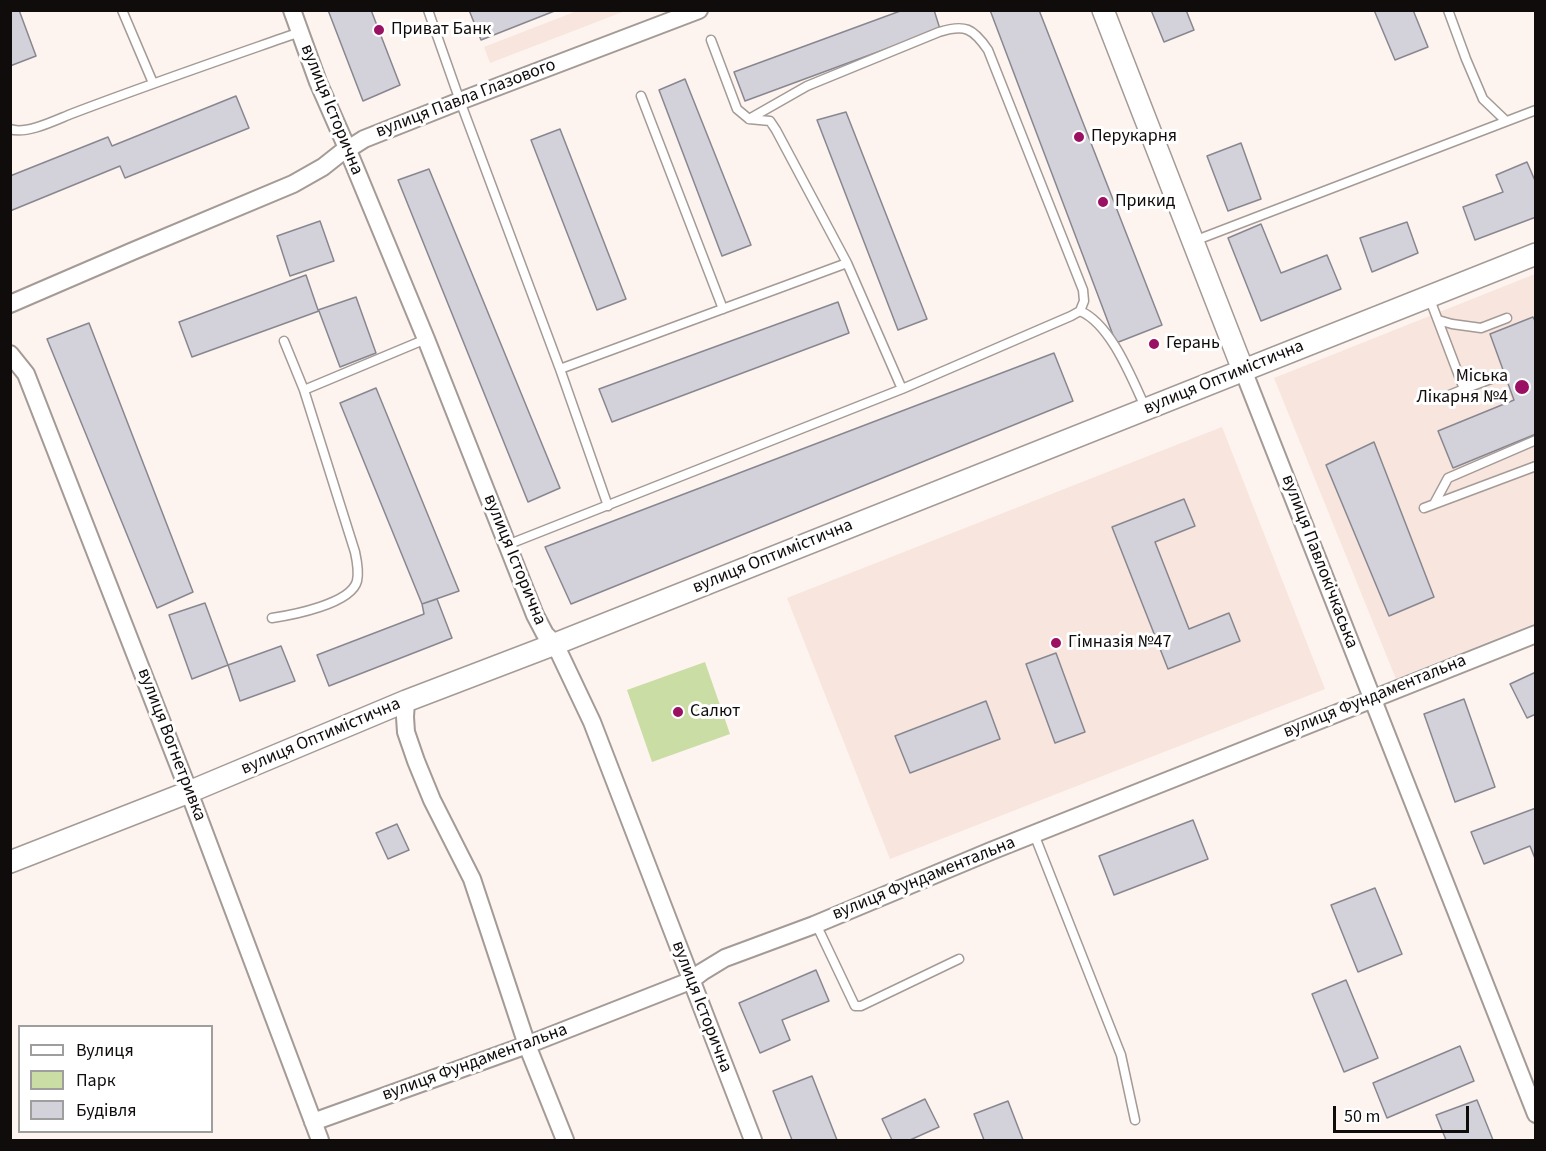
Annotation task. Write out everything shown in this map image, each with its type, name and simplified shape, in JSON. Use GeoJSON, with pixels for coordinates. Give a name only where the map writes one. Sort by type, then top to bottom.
{"type":"FeatureCollection","features":[{"type":"Feature","properties":{"kind":"street","name":"вулиця Історична"},"geometry":{"type":"LineString","coordinates":[[292,10],[318,82],[426,339],[535,615],[545,634],[555,645],[591,722],[753,1140]]}},
{"type":"Feature","properties":{"kind":"street","name":"вулиця Павла Глазового"},"geometry":{"type":"LineString","coordinates":[[10,304],[294,184],[324,167],[346,148],[364,139],[699,10]]}},
{"type":"Feature","properties":{"kind":"street","name":"вулиця Павлокічкаська"},"geometry":{"type":"LineString","coordinates":[[1103,10],[1536,1113]]}},
{"type":"Feature","properties":{"kind":"street","name":"вулиця Оптимістична"},"geometry":{"type":"LineString","coordinates":[[10,862],[189,792],[406,701],[555,645],[1536,254]]}},
{"type":"Feature","properties":{"kind":"street","name":"вулиця Вогнетривка"},"geometry":{"type":"LineString","coordinates":[[10,354],[27,374],[189,792],[320,1140]]}},
{"type":"Feature","properties":{"kind":"street","name":"вулиця Фундаментальна"},"geometry":{"type":"LineString","coordinates":[[313,1122],[527,1045],[690,981],[725,958],[816,924],[1034,834],[1536,634]]}},
{"type":"Feature","properties":{"kind":"street"},"geometry":{"type":"LineString","coordinates":[[406,701],[406,732],[416,761],[432,800],[472,879],[527,1045],[565,1140]]}},
{"type":"Feature","properties":{"kind":"lane"},"geometry":{"type":"LineString","coordinates":[[122,10],[153,83]]}},
{"type":"Feature","properties":{"kind":"lane"},"geometry":{"type":"LineString","coordinates":[[428,10],[608,506]]}},
{"type":"Feature","properties":{"kind":"lane"},"geometry":{"type":"LineString","coordinates":[[1448,10],[1483,99],[1506,121]]}},
{"type":"Feature","properties":{"kind":"lane"},"geometry":{"type":"LineString","coordinates":[[507,545],[902,389],[1080,311],[1084,301],[1083,290],[988,50],[978,35],[966,29],[954,28],[939,32],[807,86],[749,119]]}},
{"type":"Feature","properties":{"kind":"lane"},"geometry":{"type":"LineString","coordinates":[[10,129],[15,131],[39,126],[153,83],[300,32]]}},
{"type":"Feature","properties":{"kind":"lane"},"geometry":{"type":"LineString","coordinates":[[711,40],[737,110],[749,119],[770,121],[776,130],[847,263],[902,389]]}},
{"type":"Feature","properties":{"kind":"lane"},"geometry":{"type":"LineString","coordinates":[[641,96],[723,309]]}},
{"type":"Feature","properties":{"kind":"lane"},"geometry":{"type":"LineString","coordinates":[[1193,242],[1536,110]]}},
{"type":"Feature","properties":{"kind":"lane"},"geometry":{"type":"LineString","coordinates":[[560,369],[847,263]]}},
{"type":"Feature","properties":{"kind":"lane"},"geometry":{"type":"LineString","coordinates":[[1429,296],[1464,389]]}},
{"type":"Feature","properties":{"kind":"lane"},"geometry":{"type":"LineString","coordinates":[[1080,311],[1110,338],[1146,409]]}},
{"type":"Feature","properties":{"kind":"lane"},"geometry":{"type":"LineString","coordinates":[[1438,320],[1481,328],[1508,318]]}},
{"type":"Feature","properties":{"kind":"lane"},"geometry":{"type":"LineString","coordinates":[[304,390],[426,339]]}},
{"type":"Feature","properties":{"kind":"lane"},"geometry":{"type":"LineString","coordinates":[[272,618],[297,614],[340,598],[357,582],[355,552],[304,390],[284,341]]}},
{"type":"Feature","properties":{"kind":"lane"},"geometry":{"type":"LineString","coordinates":[[1447,396],[1499,376]]}},
{"type":"Feature","properties":{"kind":"lane"},"geometry":{"type":"LineString","coordinates":[[1434,504],[1448,478],[1536,440]]}},
{"type":"Feature","properties":{"kind":"lane"},"geometry":{"type":"LineString","coordinates":[[1424,508],[1536,466]]}},
{"type":"Feature","properties":{"kind":"lane"},"geometry":{"type":"LineString","coordinates":[[1034,834],[1121,1055],[1135,1120]]}},
{"type":"Feature","properties":{"kind":"lane"},"geometry":{"type":"LineString","coordinates":[[816,924],[855,1006],[861,1006],[959,959]]}},
{"type":"Feature","properties":{"kind":"shaded area"},"geometry":{"type":"Polygon","coordinates":[[[577,11],[625,11],[490,63],[484,47],[577,11]]]}},
{"type":"Feature","properties":{"kind":"shaded area"},"geometry":{"type":"Polygon","coordinates":[[[1535,274],[1535,623],[1396,679],[1274,378],[1535,274]]]}},
{"type":"Feature","properties":{"kind":"shaded area","name":"Гімназія №47"},"geometry":{"type":"Polygon","coordinates":[[[1222,427],[1325,689],[890,859],[787,598],[1222,427]]]}},
{"type":"Feature","properties":{"kind":"green space","name":"Салют"},"geometry":{"type":"Polygon","coordinates":[[[705,662],[730,734],[652,762],[627,690],[705,662]]]}},
{"type":"Feature","properties":{"kind":"building"},"geometry":{"type":"Polygon","coordinates":[[[10,10],[19,10],[36,56],[10,66],[10,10]]]}},
{"type":"Feature","properties":{"kind":"building"},"geometry":{"type":"Polygon","coordinates":[[[328,10],[371,10],[400,85],[363,101],[328,10]]]}},
{"type":"Feature","properties":{"kind":"building"},"geometry":{"type":"Polygon","coordinates":[[[469,10],[557,10],[481,40],[469,10]]]}},
{"type":"Feature","properties":{"kind":"building"},"geometry":{"type":"Polygon","coordinates":[[[903,10],[934,10],[940,29],[745,101],[734,72],[903,10]]]}},
{"type":"Feature","properties":{"kind":"building"},"geometry":{"type":"Polygon","coordinates":[[[990,10],[1039,10],[1162,325],[1116,343],[990,10]]]}},
{"type":"Feature","properties":{"kind":"building"},"geometry":{"type":"Polygon","coordinates":[[[1151,10],[1186,10],[1194,30],[1164,42],[1151,10]]]}},
{"type":"Feature","properties":{"kind":"building"},"geometry":{"type":"Polygon","coordinates":[[[1374,10],[1413,10],[1428,47],[1395,60],[1374,10]]]}},
{"type":"Feature","properties":{"kind":"building"},"geometry":{"type":"Polygon","coordinates":[[[685,79],[751,245],[722,256],[659,90],[685,79]]]}},
{"type":"Feature","properties":{"kind":"building"},"geometry":{"type":"Polygon","coordinates":[[[236,96],[249,128],[125,178],[120,166],[10,211],[10,176],[108,137],[112,146],[236,96]]]}},
{"type":"Feature","properties":{"kind":"building"},"geometry":{"type":"Polygon","coordinates":[[[846,112],[927,319],[898,330],[817,120],[846,112]]]}},
{"type":"Feature","properties":{"kind":"building"},"geometry":{"type":"Polygon","coordinates":[[[560,129],[626,299],[597,310],[531,140],[560,129]]]}},
{"type":"Feature","properties":{"kind":"building"},"geometry":{"type":"Polygon","coordinates":[[[1241,143],[1261,199],[1228,211],[1207,156],[1241,143]]]}},
{"type":"Feature","properties":{"kind":"building"},"geometry":{"type":"Polygon","coordinates":[[[1527,162],[1536,183],[1536,217],[1475,240],[1463,207],[1503,192],[1496,175],[1527,162]]]}},
{"type":"Feature","properties":{"kind":"building"},"geometry":{"type":"Polygon","coordinates":[[[429,169],[560,488],[528,502],[398,180],[429,169]]]}},
{"type":"Feature","properties":{"kind":"building"},"geometry":{"type":"Polygon","coordinates":[[[320,221],[334,261],[290,276],[277,236],[320,221]]]}},
{"type":"Feature","properties":{"kind":"building"},"geometry":{"type":"Polygon","coordinates":[[[1407,222],[1418,253],[1372,272],[1360,238],[1407,222]]]}},
{"type":"Feature","properties":{"kind":"building"},"geometry":{"type":"Polygon","coordinates":[[[1261,224],[1281,273],[1327,255],[1341,289],[1261,321],[1228,238],[1261,224]]]}},
{"type":"Feature","properties":{"kind":"building"},"geometry":{"type":"Polygon","coordinates":[[[306,275],[318,310],[356,297],[376,353],[340,367],[319,311],[192,357],[179,322],[306,275]]]}},
{"type":"Feature","properties":{"kind":"building"},"geometry":{"type":"Polygon","coordinates":[[[838,302],[849,333],[612,422],[599,389],[838,302]]]}},
{"type":"Feature","properties":{"kind":"building","name":"Міська Лікарня №4"},"geometry":{"type":"Polygon","coordinates":[[[1533,317],[1536,323],[1536,434],[1453,468],[1438,431],[1514,400],[1490,334],[1533,317]]]}},
{"type":"Feature","properties":{"kind":"building"},"geometry":{"type":"Polygon","coordinates":[[[89,323],[193,592],[157,608],[47,339],[89,323]]]}},
{"type":"Feature","properties":{"kind":"building"},"geometry":{"type":"Polygon","coordinates":[[[1054,353],[1073,401],[571,604],[545,547],[1054,353]]]}},
{"type":"Feature","properties":{"kind":"building"},"geometry":{"type":"Polygon","coordinates":[[[376,388],[459,591],[422,604],[340,403],[376,388]]]}},
{"type":"Feature","properties":{"kind":"building"},"geometry":{"type":"Polygon","coordinates":[[[1374,442],[1434,597],[1389,616],[1326,465],[1374,442]]]}},
{"type":"Feature","properties":{"kind":"building"},"geometry":{"type":"Polygon","coordinates":[[[1184,499],[1195,526],[1155,542],[1189,629],[1229,613],[1240,641],[1168,669],[1112,527],[1184,499]]]}},
{"type":"Feature","properties":{"kind":"building"},"geometry":{"type":"Polygon","coordinates":[[[437,599],[452,638],[329,686],[317,655],[424,614],[422,604],[437,599]]]}},
{"type":"Feature","properties":{"kind":"building"},"geometry":{"type":"Polygon","coordinates":[[[205,603],[228,665],[192,679],[169,615],[205,603]]]}},
{"type":"Feature","properties":{"kind":"building"},"geometry":{"type":"Polygon","coordinates":[[[281,646],[295,681],[240,701],[228,665],[281,646]]]}},
{"type":"Feature","properties":{"kind":"building"},"geometry":{"type":"Polygon","coordinates":[[[1056,653],[1085,732],[1055,743],[1026,664],[1056,653]]]}},
{"type":"Feature","properties":{"kind":"building"},"geometry":{"type":"Polygon","coordinates":[[[1536,672],[1536,714],[1527,718],[1510,684],[1536,672]]]}},
{"type":"Feature","properties":{"kind":"building"},"geometry":{"type":"Polygon","coordinates":[[[1464,699],[1495,787],[1455,802],[1424,714],[1464,699]]]}},
{"type":"Feature","properties":{"kind":"building"},"geometry":{"type":"Polygon","coordinates":[[[986,701],[1000,739],[910,773],[895,736],[986,701]]]}},
{"type":"Feature","properties":{"kind":"building"},"geometry":{"type":"Polygon","coordinates":[[[1536,808],[1536,861],[1530,846],[1484,864],[1471,832],[1536,808]]]}},
{"type":"Feature","properties":{"kind":"building"},"geometry":{"type":"Polygon","coordinates":[[[1193,820],[1208,859],[1114,895],[1099,856],[1193,820]]]}},
{"type":"Feature","properties":{"kind":"building"},"geometry":{"type":"Polygon","coordinates":[[[397,824],[409,850],[388,859],[376,833],[397,824]]]}},
{"type":"Feature","properties":{"kind":"building"},"geometry":{"type":"Polygon","coordinates":[[[1375,888],[1402,954],[1358,972],[1331,905],[1375,888]]]}},
{"type":"Feature","properties":{"kind":"building"},"geometry":{"type":"Polygon","coordinates":[[[816,970],[829,1001],[782,1020],[790,1040],[760,1053],[739,1003],[816,970]]]}},
{"type":"Feature","properties":{"kind":"building"},"geometry":{"type":"Polygon","coordinates":[[[1346,980],[1378,1058],[1344,1072],[1312,994],[1346,980]]]}},
{"type":"Feature","properties":{"kind":"building"},"geometry":{"type":"Polygon","coordinates":[[[1460,1046],[1474,1081],[1387,1118],[1373,1083],[1460,1046]]]}},
{"type":"Feature","properties":{"kind":"building"},"geometry":{"type":"Polygon","coordinates":[[[812,1076],[837,1140],[792,1140],[773,1091],[812,1076]]]}},
{"type":"Feature","properties":{"kind":"building"},"geometry":{"type":"Polygon","coordinates":[[[925,1099],[939,1127],[910,1140],[892,1140],[882,1119],[925,1099]]]}},
{"type":"Feature","properties":{"kind":"building"},"geometry":{"type":"Polygon","coordinates":[[[1477,1100],[1493,1140],[1446,1140],[1436,1115],[1477,1100]]]}},
{"type":"Feature","properties":{"kind":"building"},"geometry":{"type":"Polygon","coordinates":[[[1008,1101],[1023,1140],[984,1140],[974,1114],[1008,1101]]]}},
{"type":"Feature","properties":{"kind":"place","name":"Приват Банк"},"geometry":{"type":"Point","coordinates":[379,30]}},
{"type":"Feature","properties":{"kind":"place","name":"Перукарня"},"geometry":{"type":"Point","coordinates":[1079,137]}},
{"type":"Feature","properties":{"kind":"place","name":"Прикид"},"geometry":{"type":"Point","coordinates":[1103,202]}},
{"type":"Feature","properties":{"kind":"place","name":"Герань"},"geometry":{"type":"Point","coordinates":[1154,344]}},
{"type":"Feature","properties":{"kind":"place","name":"Міська Лікарня №4"},"geometry":{"type":"Point","coordinates":[1522,387]}},
{"type":"Feature","properties":{"kind":"place","name":"Гімназія №47"},"geometry":{"type":"Point","coordinates":[1056,643]}},
{"type":"Feature","properties":{"kind":"place","name":"Салют"},"geometry":{"type":"Point","coordinates":[678,712]}}]}
